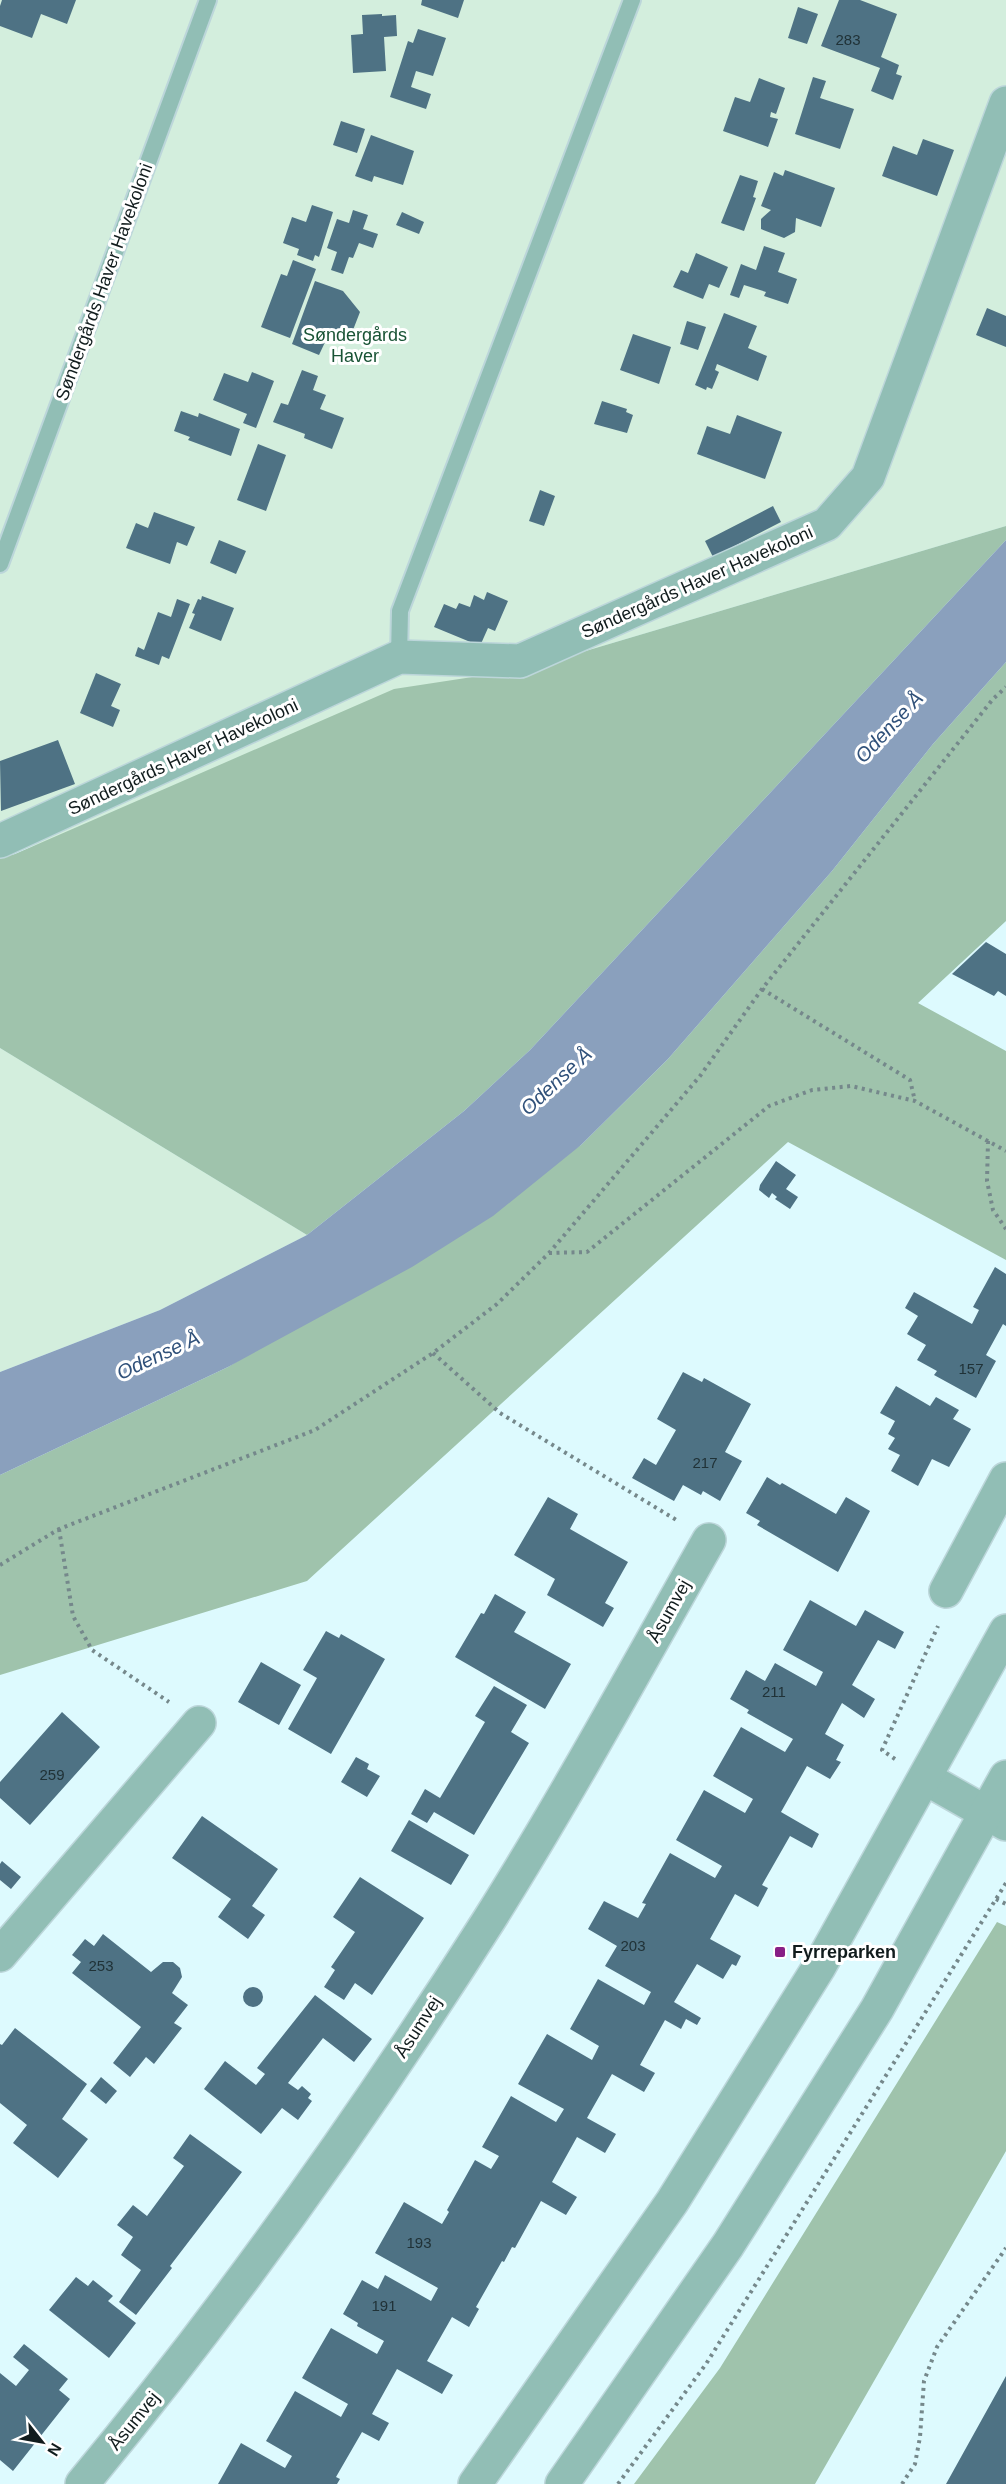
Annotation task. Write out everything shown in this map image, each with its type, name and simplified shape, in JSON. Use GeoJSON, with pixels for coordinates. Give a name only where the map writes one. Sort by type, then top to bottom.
{"type":"FeatureCollection","features":[{"type":"Feature","properties":{"kind":"street","name":"Søndergårds Haver Havekoloni"},"geometry":{"type":"LineString","coordinates":[[0,841],[399,657],[520,661],[827,524],[868,477],[1006,103]]}},
{"type":"Feature","properties":{"kind":"street"},"geometry":{"type":"LineString","coordinates":[[946,1591],[1006,1479]]}},
{"type":"Feature","properties":{"kind":"street","name":"Åsumvej"},"geometry":{"type":"LineString","coordinates":[[82,2484],[153,2399],[339,2146],[489,1919],[608,1720],[709,1540]]}},
{"type":"Feature","properties":{"kind":"street"},"geometry":{"type":"LineString","coordinates":[[475,2484],[672,2202],[819,1967],[1006,1631]]}},
{"type":"Feature","properties":{"kind":"street"},"geometry":{"type":"LineString","coordinates":[[0,1955],[199,1723]]}},
{"type":"Feature","properties":{"kind":"street"},"geometry":{"type":"LineString","coordinates":[[562,2484],[728,2245],[877,2009],[996,1818],[1006,1777]]}},
{"type":"Feature","properties":{"kind":"street"},"geometry":{"type":"LineString","coordinates":[[925,1778],[996,1818]]}},
{"type":"Feature","properties":{"kind":"lane","name":"Søndergårds Haver Havekoloni"},"geometry":{"type":"LineString","coordinates":[[0,564],[208,0]]}},
{"type":"Feature","properties":{"kind":"lane"},"geometry":{"type":"LineString","coordinates":[[399,657],[400,611],[632,0]]}},
{"type":"Feature","properties":{"kind":"path"},"geometry":{"type":"LineString","coordinates":[[0,1565],[59,1529],[315,1430],[433,1353],[497,1304],[549,1253],[700,1076],[762,989],[993,699],[1006,687]]}},
{"type":"Feature","properties":{"kind":"path"},"geometry":{"type":"LineString","coordinates":[[762,989],[910,1080],[915,1101]]}},
{"type":"Feature","properties":{"kind":"path"},"geometry":{"type":"LineString","coordinates":[[549,1253],[587,1252],[769,1106],[812,1089],[851,1086],[915,1101],[1006,1151]]}},
{"type":"Feature","properties":{"kind":"path"},"geometry":{"type":"LineString","coordinates":[[988,1141],[987,1181],[993,1210],[1006,1229]]}},
{"type":"Feature","properties":{"kind":"path"},"geometry":{"type":"LineString","coordinates":[[433,1353],[500,1413],[709,1540]]}},
{"type":"Feature","properties":{"kind":"path"},"geometry":{"type":"LineString","coordinates":[[59,1529],[73,1616],[92,1650],[199,1723]]}},
{"type":"Feature","properties":{"kind":"path"},"geometry":{"type":"LineString","coordinates":[[925,1778],[882,1750],[944,1614],[946,1591]]}},
{"type":"Feature","properties":{"kind":"path"},"geometry":{"type":"LineString","coordinates":[[618,2484],[706,2364],[1006,1883]]}},
{"type":"Feature","properties":{"kind":"path"},"geometry":{"type":"LineString","coordinates":[[996,1899],[1006,1904]]}},
{"type":"Feature","properties":{"kind":"path"},"geometry":{"type":"LineString","coordinates":[[902,2484],[915,2464],[920,2437],[924,2381],[937,2347],[1006,2248]]}},
{"type":"Feature","properties":{"kind":"green space","name":"Søndergårds Haver"},"geometry":{"type":"Polygon","coordinates":[[[0,0],[1006,0],[1006,526],[525,669],[0,858],[0,0]]]}},
{"type":"Feature","properties":{"kind":"green space"},"geometry":{"type":"Polygon","coordinates":[[[1006,526],[1006,540],[530,1050],[464,1111],[307,1235],[0,1048],[0,858],[15,854],[394,689],[525,669],[1006,526]]]}},
{"type":"Feature","properties":{"kind":"green space"},"geometry":{"type":"Polygon","coordinates":[[[1006,662],[1006,921],[918,1003],[1006,1051],[1006,1260],[788,1142],[307,1581],[0,1675],[0,1475],[228,1367],[581,1145],[668,1059],[832,871],[933,744],[1006,662]]]}},
{"type":"Feature","properties":{"kind":"green space"},"geometry":{"type":"Polygon","coordinates":[[[0,1048],[307,1235],[160,1310],[0,1372],[0,1048]]]}},
{"type":"Feature","properties":{"kind":"green space"},"geometry":{"type":"Polygon","coordinates":[[[997,1922],[1006,1926],[1006,2151],[815,2484],[634,2484],[720,2368],[997,1922]]]}},
{"type":"Feature","properties":{"kind":"water","name":"Odense Å"},"geometry":{"type":"Polygon","coordinates":[[[1006,540],[1006,662],[933,744],[832,871],[668,1059],[581,1145],[493,1216],[412,1267],[228,1367],[0,1475],[0,1372],[160,1310],[307,1235],[464,1111],[530,1050],[1006,540]]]}},
{"type":"Feature","properties":{"kind":"building"},"geometry":{"type":"Polygon","coordinates":[[[2,0],[76,0],[67,24],[41,14],[32,38],[0,26],[2,0]]]}},
{"type":"Feature","properties":{"kind":"building"},"geometry":{"type":"Polygon","coordinates":[[[422,0],[464,0],[458,18],[421,5],[422,0]]]}},
{"type":"Feature","properties":{"kind":"building"},"geometry":{"type":"Polygon","coordinates":[[[839,0],[860,0],[897,14],[881,57],[899,65],[896,74],[902,76],[893,100],[871,91],[880,68],[821,46],[839,0]]]}},
{"type":"Feature","properties":{"kind":"building"},"geometry":{"type":"Polygon","coordinates":[[[798,7],[818,14],[807,44],[788,38],[798,7]]]}},
{"type":"Feature","properties":{"kind":"building"},"geometry":{"type":"Polygon","coordinates":[[[382,14],[382,16],[396,15],[397,36],[384,37],[386,71],[353,73],[351,35],[363,34],[362,15],[382,14]]]}},
{"type":"Feature","properties":{"kind":"building"},"geometry":{"type":"Polygon","coordinates":[[[418,29],[446,38],[433,76],[416,71],[411,87],[431,94],[426,109],[390,97],[408,41],[413,43],[418,29]]]}},
{"type":"Feature","properties":{"kind":"building"},"geometry":{"type":"Polygon","coordinates":[[[813,77],[826,81],[820,98],[854,109],[840,149],[795,134],[813,77]]]}},
{"type":"Feature","properties":{"kind":"building"},"geometry":{"type":"Polygon","coordinates":[[[759,78],[785,88],[776,114],[771,112],[770,117],[778,119],[768,147],[723,131],[735,97],[750,102],[759,78]]]}},
{"type":"Feature","properties":{"kind":"building"},"geometry":{"type":"Polygon","coordinates":[[[341,121],[365,129],[357,153],[333,145],[341,121]]]}},
{"type":"Feature","properties":{"kind":"building"},"geometry":{"type":"Polygon","coordinates":[[[371,135],[414,151],[403,185],[374,176],[372,182],[355,176],[371,135]]]}},
{"type":"Feature","properties":{"kind":"building"},"geometry":{"type":"Polygon","coordinates":[[[923,139],[954,150],[937,196],[882,176],[893,146],[917,155],[923,139]]]}},
{"type":"Feature","properties":{"kind":"building"},"geometry":{"type":"Polygon","coordinates":[[[785,170],[835,188],[821,227],[796,218],[795,232],[784,238],[761,229],[761,219],[771,210],[761,206],[774,172],[783,176],[785,170]]]}},
{"type":"Feature","properties":{"kind":"building"},"geometry":{"type":"Polygon","coordinates":[[[740,175],[758,181],[753,197],[756,198],[744,231],[721,223],[740,175]]]}},
{"type":"Feature","properties":{"kind":"building"},"geometry":{"type":"Polygon","coordinates":[[[312,205],[333,212],[319,257],[315,255],[313,261],[297,255],[299,249],[283,243],[292,217],[306,222],[312,205]]]}},
{"type":"Feature","properties":{"kind":"building"},"geometry":{"type":"Polygon","coordinates":[[[353,210],[368,215],[363,229],[378,234],[373,248],[359,243],[353,258],[349,257],[343,274],[331,270],[337,252],[327,248],[337,219],[349,223],[353,210]]]}},
{"type":"Feature","properties":{"kind":"building"},"geometry":{"type":"Polygon","coordinates":[[[402,212],[424,222],[419,234],[396,225],[402,212]]]}},
{"type":"Feature","properties":{"kind":"building"},"geometry":{"type":"Polygon","coordinates":[[[764,246],[785,253],[778,272],[797,279],[788,304],[764,296],[766,292],[744,285],[739,298],[730,295],[741,264],[756,270],[764,246]]]}},
{"type":"Feature","properties":{"kind":"building"},"geometry":{"type":"Polygon","coordinates":[[[696,253],[728,267],[719,288],[709,284],[703,299],[673,287],[681,270],[688,273],[696,253]]]}},
{"type":"Feature","properties":{"kind":"building"},"geometry":{"type":"Polygon","coordinates":[[[293,260],[316,269],[290,338],[261,327],[281,274],[287,276],[293,260]]]}},
{"type":"Feature","properties":{"kind":"building"},"geometry":{"type":"Polygon","coordinates":[[[315,281],[343,291],[360,312],[353,330],[342,325],[335,341],[327,338],[319,355],[292,344],[315,281]]]}},
{"type":"Feature","properties":{"kind":"building"},"geometry":{"type":"Polygon","coordinates":[[[987,308],[1006,316],[1006,347],[976,335],[987,308]]]}},
{"type":"Feature","properties":{"kind":"building"},"geometry":{"type":"Polygon","coordinates":[[[724,313],[757,326],[748,348],[767,356],[758,381],[717,364],[715,370],[719,372],[712,389],[707,387],[706,390],[695,385],[724,313]]]}},
{"type":"Feature","properties":{"kind":"building"},"geometry":{"type":"Polygon","coordinates":[[[687,321],[706,327],[698,350],[680,344],[687,321]]]}},
{"type":"Feature","properties":{"kind":"building"},"geometry":{"type":"Polygon","coordinates":[[[633,334],[671,347],[659,384],[620,370],[633,334]]]}},
{"type":"Feature","properties":{"kind":"building"},"geometry":{"type":"Polygon","coordinates":[[[302,370],[318,376],[313,390],[326,395],[320,409],[344,418],[332,449],[304,438],[305,434],[273,422],[281,403],[288,405],[302,370]]]}},
{"type":"Feature","properties":{"kind":"building"},"geometry":{"type":"Polygon","coordinates":[[[252,372],[274,381],[256,428],[243,423],[247,414],[213,400],[224,373],[248,382],[252,372]]]}},
{"type":"Feature","properties":{"kind":"building"},"geometry":{"type":"Polygon","coordinates":[[[602,401],[627,409],[626,412],[633,415],[627,433],[594,424],[602,401]]]}},
{"type":"Feature","properties":{"kind":"building"},"geometry":{"type":"Polygon","coordinates":[[[181,411],[198,417],[199,413],[240,429],[231,456],[188,440],[190,437],[174,431],[181,411]]]}},
{"type":"Feature","properties":{"kind":"building"},"geometry":{"type":"Polygon","coordinates":[[[737,415],[782,432],[765,479],[697,454],[707,426],[730,434],[737,415]]]}},
{"type":"Feature","properties":{"kind":"building"},"geometry":{"type":"Polygon","coordinates":[[[258,444],[286,455],[266,511],[237,500],[258,444]]]}},
{"type":"Feature","properties":{"kind":"building"},"geometry":{"type":"Polygon","coordinates":[[[540,490],[555,496],[544,526],[529,521],[540,490]]]}},
{"type":"Feature","properties":{"kind":"building"},"geometry":{"type":"Polygon","coordinates":[[[773,506],[781,522],[713,557],[705,541],[773,506]]]}},
{"type":"Feature","properties":{"kind":"building"},"geometry":{"type":"Polygon","coordinates":[[[154,512],[195,527],[187,546],[177,542],[170,564],[126,548],[136,523],[148,528],[154,512]]]}},
{"type":"Feature","properties":{"kind":"building"},"geometry":{"type":"Polygon","coordinates":[[[219,540],[246,551],[236,574],[210,563],[219,540]]]}},
{"type":"Feature","properties":{"kind":"building"},"geometry":{"type":"Polygon","coordinates":[[[487,592],[508,601],[495,631],[488,628],[480,646],[434,627],[444,604],[456,609],[459,603],[470,607],[474,595],[484,600],[487,592]]]}},
{"type":"Feature","properties":{"kind":"building"},"geometry":{"type":"Polygon","coordinates":[[[202,596],[234,608],[221,641],[189,628],[195,614],[192,613],[198,599],[201,600],[202,596]]]}},
{"type":"Feature","properties":{"kind":"building"},"geometry":{"type":"Polygon","coordinates":[[[177,599],[190,604],[169,659],[162,656],[159,665],[135,656],[138,647],[144,650],[158,612],[171,617],[177,599]]]}},
{"type":"Feature","properties":{"kind":"building"},"geometry":{"type":"Polygon","coordinates":[[[96,673],[121,684],[111,706],[120,710],[113,727],[80,713],[96,673]]]}},
{"type":"Feature","properties":{"kind":"building"},"geometry":{"type":"Polygon","coordinates":[[[58,740],[75,784],[1,811],[0,761],[58,740]]]}},
{"type":"Feature","properties":{"kind":"building"},"geometry":{"type":"Polygon","coordinates":[[[986,942],[1006,954],[1006,996],[998,991],[994,996],[952,974],[986,942]]]}},
{"type":"Feature","properties":{"kind":"building"},"geometry":{"type":"Polygon","coordinates":[[[776,1161],[796,1175],[786,1189],[798,1197],[790,1209],[775,1199],[777,1197],[772,1193],[769,1198],[759,1190],[776,1161]]]}},
{"type":"Feature","properties":{"kind":"building"},"geometry":{"type":"Polygon","coordinates":[[[995,1267],[1006,1274],[1006,1326],[1003,1324],[986,1355],[996,1361],[976,1398],[934,1375],[937,1371],[917,1360],[926,1345],[907,1334],[918,1316],[905,1308],[914,1292],[972,1324],[979,1310],[973,1307],[995,1267]]]}},
{"type":"Feature","properties":{"kind":"building"},"geometry":{"type":"Polygon","coordinates":[[[683,1372],[702,1382],[704,1378],[751,1404],[725,1452],[742,1461],[720,1501],[703,1491],[701,1495],[683,1485],[674,1501],[632,1478],[644,1458],[656,1465],[676,1430],[657,1419],[683,1372]]]}},
{"type":"Feature","properties":{"kind":"building"},"geometry":{"type":"Polygon","coordinates":[[[896,1386],[930,1406],[936,1397],[959,1410],[953,1419],[971,1429],[949,1467],[932,1459],[918,1486],[891,1471],[900,1455],[888,1449],[895,1438],[888,1434],[895,1421],[880,1413],[896,1386]]]}},
{"type":"Feature","properties":{"kind":"building"},"geometry":{"type":"Polygon","coordinates":[[[767,1477],[780,1485],[782,1483],[836,1514],[846,1497],[870,1511],[838,1572],[757,1525],[760,1521],[746,1513],[767,1477]]]}},
{"type":"Feature","properties":{"kind":"building"},"geometry":{"type":"Polygon","coordinates":[[[548,1497],[578,1514],[570,1529],[628,1562],[605,1603],[614,1608],[603,1627],[547,1595],[555,1579],[514,1555],[548,1497]]]}},
{"type":"Feature","properties":{"kind":"building"},"geometry":{"type":"Polygon","coordinates":[[[495,1594],[526,1612],[514,1632],[571,1664],[545,1709],[455,1657],[495,1594]]]}},
{"type":"Feature","properties":{"kind":"building"},"geometry":{"type":"Polygon","coordinates":[[[810,1600],[856,1626],[865,1610],[904,1632],[895,1649],[878,1640],[852,1685],[875,1699],[864,1718],[842,1703],[825,1734],[844,1745],[836,1760],[841,1762],[830,1779],[807,1766],[781,1812],[819,1834],[812,1848],[790,1836],[762,1885],[768,1888],[758,1907],[735,1894],[710,1939],[741,1956],[736,1966],[732,1964],[723,1979],[697,1964],[674,2002],[701,2018],[697,2025],[686,2019],[681,2029],[665,2020],[640,2065],[655,2073],[644,2092],[612,2074],[587,2118],[616,2134],[605,2153],[577,2137],[552,2182],[577,2197],[566,2215],[541,2201],[515,2248],[512,2247],[504,2262],[502,2261],[476,2307],[479,2309],[469,2327],[452,2317],[427,2361],[453,2375],[442,2394],[397,2369],[372,2414],[389,2423],[379,2441],[362,2432],[336,2477],[340,2479],[337,2484],[218,2484],[241,2443],[285,2468],[292,2456],[266,2441],[295,2391],[341,2417],[348,2404],[302,2378],[331,2328],[377,2354],[384,2341],[357,2326],[358,2323],[343,2314],[362,2280],[378,2289],[385,2275],[431,2301],[438,2288],[375,2253],[404,2202],[442,2224],[449,2212],[447,2210],[475,2160],[491,2169],[499,2156],[482,2147],[511,2096],[556,2122],[564,2109],[518,2084],[547,2034],[592,2060],[599,2046],[570,2029],[598,1979],[644,2005],[651,1992],[605,1966],[617,1946],[588,1929],[604,1901],[638,1918],[646,1904],[642,1903],[670,1853],[715,1878],[722,1866],[676,1840],[704,1790],[745,1813],[753,1799],[713,1776],[741,1727],[785,1752],[793,1739],[747,1713],[749,1710],[730,1699],[746,1670],[765,1681],[775,1663],[816,1686],[823,1672],[783,1650],[810,1600]]]}},
{"type":"Feature","properties":{"kind":"building"},"geometry":{"type":"Polygon","coordinates":[[[326,1631],[339,1638],[341,1634],[385,1659],[331,1754],[288,1729],[317,1678],[303,1670],[326,1631]]]}},
{"type":"Feature","properties":{"kind":"building"},"geometry":{"type":"Polygon","coordinates":[[[261,1662],[301,1685],[279,1725],[238,1702],[261,1662]]]}},
{"type":"Feature","properties":{"kind":"building"},"geometry":{"type":"Polygon","coordinates":[[[494,1686],[527,1705],[511,1732],[529,1743],[474,1835],[434,1812],[427,1823],[411,1814],[425,1789],[440,1798],[485,1722],[475,1716],[494,1686]]]}},
{"type":"Feature","properties":{"kind":"building"},"geometry":{"type":"Polygon","coordinates":[[[62,1712],[100,1747],[30,1825],[0,1798],[0,1782],[62,1712]]]}},
{"type":"Feature","properties":{"kind":"building"},"geometry":{"type":"Polygon","coordinates":[[[356,1757],[369,1764],[367,1769],[380,1776],[367,1797],[341,1782],[356,1757]]]}},
{"type":"Feature","properties":{"kind":"building"},"geometry":{"type":"Polygon","coordinates":[[[202,1816],[278,1869],[252,1906],[265,1915],[248,1939],[218,1917],[231,1899],[172,1858],[202,1816]]]}},
{"type":"Feature","properties":{"kind":"building"},"geometry":{"type":"Polygon","coordinates":[[[409,1820],[469,1855],[451,1885],[391,1851],[409,1820]]]}},
{"type":"Feature","properties":{"kind":"building"},"geometry":{"type":"Polygon","coordinates":[[[2,1861],[21,1877],[11,1889],[0,1880],[2,1861]]]}},
{"type":"Feature","properties":{"kind":"building"},"geometry":{"type":"Polygon","coordinates":[[[360,1877],[424,1918],[372,1995],[355,1983],[344,2000],[324,1987],[335,1970],[331,1967],[355,1932],[333,1917],[360,1877]]]}},
{"type":"Feature","properties":{"kind":"building"},"geometry":{"type":"Polygon","coordinates":[[[103,1934],[151,1972],[163,1962],[173,1962],[180,1968],[182,1977],[172,1993],[188,2005],[174,2023],[182,2028],[154,2064],[146,2057],[130,2077],[113,2063],[141,2027],[72,1973],[81,1962],[72,1955],[85,1939],[94,1946],[103,1934]]]}},
{"type":"Feature","properties":{"kind":"building"},"geometry":{"type":"Polygon","coordinates":[[[253,1987],[260,1990],[263,1997],[260,2004],[253,2007],[246,2004],[243,1997],[246,1990],[253,1987]]]}},
{"type":"Feature","properties":{"kind":"building"},"geometry":{"type":"Polygon","coordinates":[[[315,1995],[372,2039],[354,2062],[323,2038],[288,2083],[298,2090],[302,2086],[311,2094],[308,2098],[312,2101],[298,2120],[282,2108],[261,2134],[204,2089],[225,2061],[256,2085],[265,2074],[257,2068],[315,1995]]]}},
{"type":"Feature","properties":{"kind":"building"},"geometry":{"type":"Polygon","coordinates":[[[15,2028],[87,2084],[62,2119],[88,2139],[58,2178],[13,2143],[27,2125],[0,2103],[0,2044],[2,2045],[15,2028]]]}},
{"type":"Feature","properties":{"kind":"building"},"geometry":{"type":"Polygon","coordinates":[[[101,2077],[117,2091],[106,2104],[90,2091],[101,2077]]]}},
{"type":"Feature","properties":{"kind":"building"},"geometry":{"type":"Polygon","coordinates":[[[190,2134],[242,2172],[170,2266],[172,2268],[136,2315],[119,2302],[141,2270],[121,2255],[133,2237],[117,2225],[133,2205],[147,2216],[184,2166],[173,2158],[190,2134]]]}},
{"type":"Feature","properties":{"kind":"building"},"geometry":{"type":"Polygon","coordinates":[[[76,2277],[88,2286],[93,2280],[113,2296],[108,2301],[136,2323],[109,2358],[49,2310],[76,2277]]]}},
{"type":"Feature","properties":{"kind":"building"},"geometry":{"type":"Polygon","coordinates":[[[24,2344],[68,2379],[59,2390],[70,2399],[13,2471],[0,2460],[0,2373],[16,2386],[29,2370],[13,2357],[24,2344]]]}},
{"type":"Feature","properties":{"kind":"building"},"geometry":{"type":"Polygon","coordinates":[[[1006,2376],[1006,2484],[946,2484],[1006,2376]]]}},
{"type":"Feature","properties":{"kind":"place","name":"Fyrreparken"},"geometry":{"type":"Point","coordinates":[780,1952]}}]}
